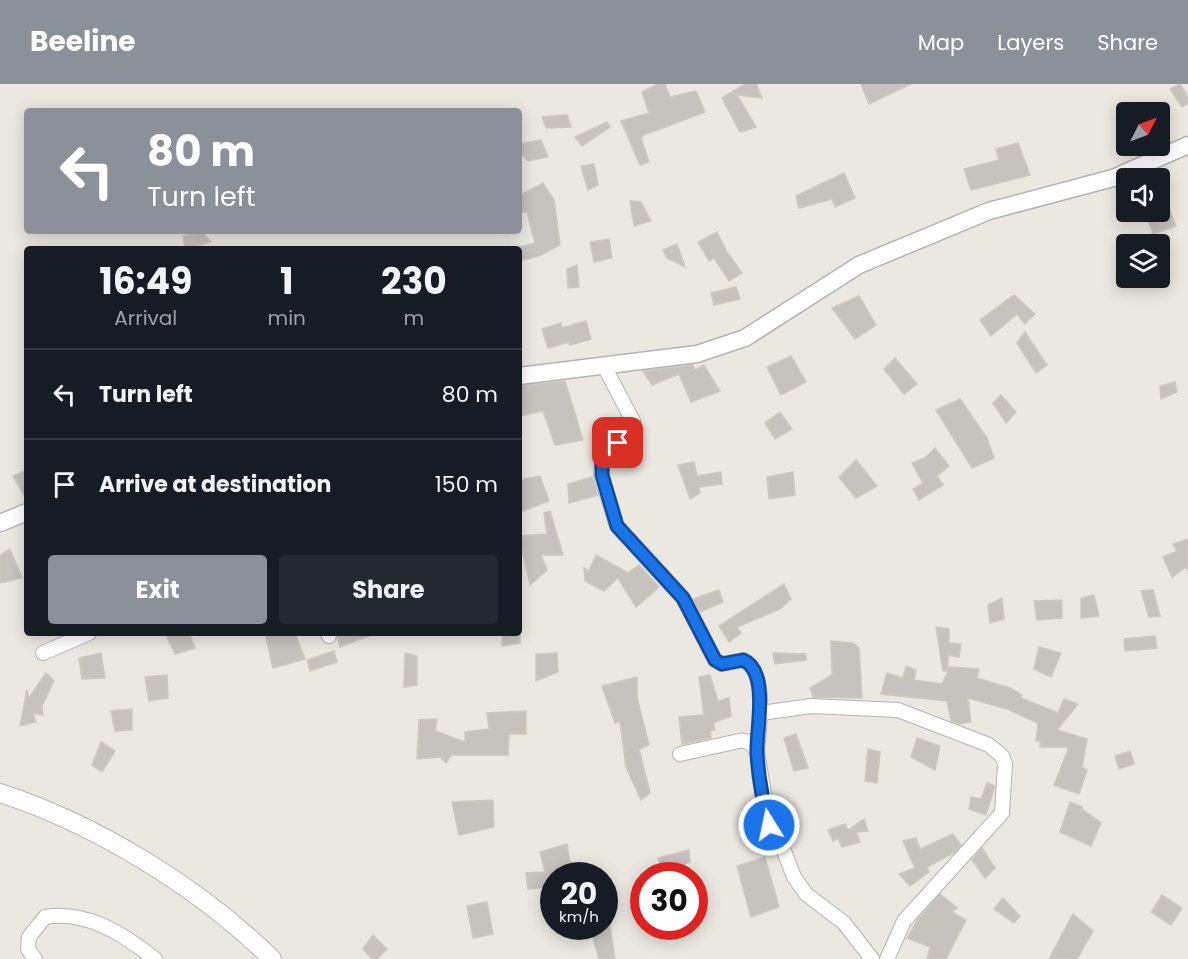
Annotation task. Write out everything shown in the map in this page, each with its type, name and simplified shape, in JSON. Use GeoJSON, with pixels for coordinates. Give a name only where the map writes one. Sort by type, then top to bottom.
{"type":"FeatureCollection","features":[{"type":"Feature","properties":{"kind":"main road"},"geometry":{"type":"LineString","coordinates":[[0,793],[27,802],[84,828],[139,859],[243,930],[272,959]]}},
{"type":"Feature","properties":{"kind":"street"},"geometry":{"type":"LineString","coordinates":[[522,376],[697,354],[722,348],[745,338],[859,265],[989,212],[1113,178],[1188,145]]}},
{"type":"Feature","properties":{"kind":"street"},"geometry":{"type":"LineString","coordinates":[[604,366],[633,421],[602,465],[602,475],[617,526],[683,598],[715,660],[722,664],[743,660],[748,662],[754,670],[760,713],[757,751],[769,825],[784,851],[794,876],[806,894],[844,923],[872,959]]}},
{"type":"Feature","properties":{"kind":"street"},"geometry":{"type":"LineString","coordinates":[[0,523],[24,513]]}},
{"type":"Feature","properties":{"kind":"street"},"geometry":{"type":"LineString","coordinates":[[43,653],[82,636]]}},
{"type":"Feature","properties":{"kind":"street"},"geometry":{"type":"LineString","coordinates":[[760,713],[811,706],[898,710],[989,745],[1002,756],[1005,764],[1002,813],[904,921],[887,959]]}},
{"type":"Feature","properties":{"kind":"street"},"geometry":{"type":"LineString","coordinates":[[680,754],[739,741],[746,741],[757,751]]}},
{"type":"Feature","properties":{"kind":"street"},"geometry":{"type":"LineString","coordinates":[[35,959],[28,949],[29,937],[45,917],[63,914],[95,921],[155,959]]}},
{"type":"Feature","properties":{"kind":"building"},"geometry":{"type":"Polygon","coordinates":[[[658,84],[665,84],[670,97],[696,91],[705,112],[644,135],[641,138],[649,162],[640,165],[621,121],[649,113],[642,92],[658,84]]]}},
{"type":"Feature","properties":{"kind":"building"},"geometry":{"type":"Polygon","coordinates":[[[745,84],[756,84],[762,98],[737,95],[756,127],[740,132],[722,98],[745,84]]]}},
{"type":"Feature","properties":{"kind":"building"},"geometry":{"type":"Polygon","coordinates":[[[861,84],[911,84],[869,104],[861,84]]]}},
{"type":"Feature","properties":{"kind":"building"},"geometry":{"type":"Polygon","coordinates":[[[1180,84],[1188,97],[1188,103],[1182,107],[1170,89],[1180,84]]]}},
{"type":"Feature","properties":{"kind":"building"},"geometry":{"type":"Polygon","coordinates":[[[567,115],[571,127],[546,128],[542,117],[567,115]]]}},
{"type":"Feature","properties":{"kind":"building"},"geometry":{"type":"Polygon","coordinates":[[[607,122],[610,127],[582,146],[575,137],[607,122]]]}},
{"type":"Feature","properties":{"kind":"building"},"geometry":{"type":"Polygon","coordinates":[[[541,140],[548,157],[528,161],[522,154],[522,143],[541,140]]]}},
{"type":"Feature","properties":{"kind":"building"},"geometry":{"type":"Polygon","coordinates":[[[1018,143],[1030,175],[971,190],[964,169],[999,160],[996,149],[1018,143]]]}},
{"type":"Feature","properties":{"kind":"building"},"geometry":{"type":"Polygon","coordinates":[[[594,164],[598,185],[588,190],[581,166],[594,164]]]}},
{"type":"Feature","properties":{"kind":"building"},"geometry":{"type":"Polygon","coordinates":[[[844,173],[855,198],[835,207],[832,199],[799,208],[796,196],[844,173]]]}},
{"type":"Feature","properties":{"kind":"building"},"geometry":{"type":"Polygon","coordinates":[[[543,183],[554,200],[560,245],[539,256],[522,260],[522,246],[535,243],[527,212],[522,212],[522,194],[543,183]]]}},
{"type":"Feature","properties":{"kind":"building"},"geometry":{"type":"Polygon","coordinates":[[[630,201],[641,202],[651,221],[634,226],[630,201]]]}},
{"type":"Feature","properties":{"kind":"building"},"geometry":{"type":"Polygon","coordinates":[[[1170,211],[1176,226],[1153,234],[1149,222],[1170,222],[1170,211]]]}},
{"type":"Feature","properties":{"kind":"building"},"geometry":{"type":"Polygon","coordinates":[[[717,232],[727,252],[742,273],[729,281],[714,258],[709,261],[698,242],[717,232]]]}},
{"type":"Feature","properties":{"kind":"building"},"geometry":{"type":"Polygon","coordinates":[[[204,234],[211,242],[185,246],[183,236],[204,234]]]}},
{"type":"Feature","properties":{"kind":"building"},"geometry":{"type":"Polygon","coordinates":[[[609,239],[612,258],[594,262],[590,242],[609,239]]]}},
{"type":"Feature","properties":{"kind":"building"},"geometry":{"type":"Polygon","coordinates":[[[677,244],[685,267],[667,258],[663,250],[677,244]]]}},
{"type":"Feature","properties":{"kind":"building"},"geometry":{"type":"Polygon","coordinates":[[[577,265],[579,287],[568,288],[567,269],[577,265]]]}},
{"type":"Feature","properties":{"kind":"building"},"geometry":{"type":"Polygon","coordinates":[[[736,287],[740,299],[714,305],[711,293],[736,287]]]}},
{"type":"Feature","properties":{"kind":"building"},"geometry":{"type":"Polygon","coordinates":[[[1014,295],[1035,314],[1025,324],[1017,314],[991,336],[980,320],[1014,295]]]}},
{"type":"Feature","properties":{"kind":"building"},"geometry":{"type":"Polygon","coordinates":[[[859,296],[876,325],[855,339],[832,308],[859,296]]]}},
{"type":"Feature","properties":{"kind":"building"},"geometry":{"type":"Polygon","coordinates":[[[586,321],[591,339],[548,348],[542,329],[561,323],[562,328],[586,321]]]}},
{"type":"Feature","properties":{"kind":"building"},"geometry":{"type":"Polygon","coordinates":[[[1025,332],[1047,365],[1036,373],[1017,343],[1025,332]]]}},
{"type":"Feature","properties":{"kind":"building"},"geometry":{"type":"Polygon","coordinates":[[[791,356],[806,382],[781,395],[767,367],[791,356]]]}},
{"type":"Feature","properties":{"kind":"building"},"geometry":{"type":"Polygon","coordinates":[[[895,358],[917,384],[904,394],[884,369],[895,358]]]}},
{"type":"Feature","properties":{"kind":"building"},"geometry":{"type":"Polygon","coordinates":[[[693,365],[695,370],[704,365],[720,391],[691,402],[679,374],[652,385],[643,371],[693,365]]]}},
{"type":"Feature","properties":{"kind":"building"},"geometry":{"type":"Polygon","coordinates":[[[565,381],[583,440],[555,445],[543,411],[522,415],[522,386],[565,381]]]}},
{"type":"Feature","properties":{"kind":"building"},"geometry":{"type":"Polygon","coordinates":[[[1175,382],[1177,392],[1161,399],[1160,386],[1175,382]]]}},
{"type":"Feature","properties":{"kind":"building"},"geometry":{"type":"Polygon","coordinates":[[[1001,395],[1016,412],[1006,423],[993,403],[1001,395]]]}},
{"type":"Feature","properties":{"kind":"building"},"geometry":{"type":"Polygon","coordinates":[[[960,399],[987,438],[994,458],[972,468],[936,410],[960,399]]]}},
{"type":"Feature","properties":{"kind":"building"},"geometry":{"type":"Polygon","coordinates":[[[780,412],[792,429],[775,439],[765,423],[780,412]]]}},
{"type":"Feature","properties":{"kind":"building"},"geometry":{"type":"Polygon","coordinates":[[[935,448],[949,466],[937,476],[943,485],[919,500],[913,489],[923,483],[912,463],[925,458],[935,448]]]}},
{"type":"Feature","properties":{"kind":"building"},"geometry":{"type":"Polygon","coordinates":[[[856,460],[877,486],[856,498],[839,477],[856,460]]]}},
{"type":"Feature","properties":{"kind":"building"},"geometry":{"type":"Polygon","coordinates":[[[694,462],[697,476],[721,472],[722,484],[699,487],[700,493],[690,499],[678,465],[694,462]]]}},
{"type":"Feature","properties":{"kind":"building"},"geometry":{"type":"Polygon","coordinates":[[[24,471],[24,496],[13,476],[24,471]]]}},
{"type":"Feature","properties":{"kind":"building"},"geometry":{"type":"Polygon","coordinates":[[[793,472],[795,495],[769,499],[767,477],[793,472]]]}},
{"type":"Feature","properties":{"kind":"building"},"geometry":{"type":"Polygon","coordinates":[[[540,476],[549,501],[523,511],[522,479],[540,476]]]}},
{"type":"Feature","properties":{"kind":"building"},"geometry":{"type":"Polygon","coordinates":[[[592,477],[598,495],[569,503],[568,484],[592,477]]]}},
{"type":"Feature","properties":{"kind":"building"},"geometry":{"type":"Polygon","coordinates":[[[550,511],[563,555],[541,555],[547,570],[530,585],[522,549],[522,536],[547,534],[544,513],[550,511]]]}},
{"type":"Feature","properties":{"kind":"building"},"geometry":{"type":"Polygon","coordinates":[[[1188,539],[1188,571],[1186,567],[1172,577],[1163,557],[1177,551],[1173,544],[1188,539]]]}},
{"type":"Feature","properties":{"kind":"building"},"geometry":{"type":"Polygon","coordinates":[[[10,549],[22,578],[0,583],[0,555],[10,549]]]}},
{"type":"Feature","properties":{"kind":"building"},"geometry":{"type":"Polygon","coordinates":[[[596,555],[628,573],[639,565],[659,587],[636,607],[618,578],[604,591],[585,581],[584,568],[589,571],[596,555]]]}},
{"type":"Feature","properties":{"kind":"building"},"geometry":{"type":"Polygon","coordinates":[[[784,584],[791,599],[780,609],[737,627],[741,633],[729,642],[719,626],[784,584]]]}},
{"type":"Feature","properties":{"kind":"building"},"geometry":{"type":"Polygon","coordinates":[[[719,590],[723,602],[700,612],[693,599],[719,590]]]}},
{"type":"Feature","properties":{"kind":"building"},"geometry":{"type":"Polygon","coordinates":[[[1153,590],[1160,616],[1149,617],[1141,591],[1153,590]]]}},
{"type":"Feature","properties":{"kind":"building"},"geometry":{"type":"Polygon","coordinates":[[[1094,595],[1099,616],[1081,618],[1081,598],[1094,595]]]}},
{"type":"Feature","properties":{"kind":"building"},"geometry":{"type":"Polygon","coordinates":[[[1002,598],[1004,619],[990,623],[988,605],[1002,598]]]}},
{"type":"Feature","properties":{"kind":"building"},"geometry":{"type":"Polygon","coordinates":[[[1062,600],[1062,618],[1037,620],[1034,601],[1062,600]]]}},
{"type":"Feature","properties":{"kind":"building"},"geometry":{"type":"Polygon","coordinates":[[[936,627],[949,629],[949,643],[961,644],[959,657],[948,655],[948,670],[950,667],[979,669],[977,678],[1010,688],[1022,695],[1021,698],[1058,713],[1064,699],[1078,704],[1057,730],[1087,739],[1082,767],[1087,770],[1079,794],[1054,785],[1069,747],[1040,747],[1040,741],[1036,741],[1038,723],[1007,709],[968,698],[971,722],[959,724],[951,721],[947,701],[881,694],[887,673],[903,678],[906,666],[916,670],[914,680],[942,684],[948,671],[943,671],[936,627]]]}},
{"type":"Feature","properties":{"kind":"building"},"geometry":{"type":"Polygon","coordinates":[[[166,636],[190,636],[195,648],[175,654],[166,636]]]}},
{"type":"Feature","properties":{"kind":"building"},"geometry":{"type":"Polygon","coordinates":[[[266,636],[296,636],[305,659],[273,668],[266,636]]]}},
{"type":"Feature","properties":{"kind":"building"},"geometry":{"type":"Polygon","coordinates":[[[338,636],[369,636],[340,647],[338,636]]]}},
{"type":"Feature","properties":{"kind":"building"},"geometry":{"type":"Polygon","coordinates":[[[503,636],[520,636],[520,643],[502,646],[503,636]]]}},
{"type":"Feature","properties":{"kind":"building"},"geometry":{"type":"Polygon","coordinates":[[[1155,636],[1157,648],[1125,651],[1124,639],[1155,636]]]}},
{"type":"Feature","properties":{"kind":"building"},"geometry":{"type":"Polygon","coordinates":[[[831,641],[853,643],[859,648],[862,698],[813,697],[810,688],[832,675],[831,641]]]}},
{"type":"Feature","properties":{"kind":"building"},"geometry":{"type":"Polygon","coordinates":[[[1039,647],[1061,653],[1051,677],[1034,669],[1039,647]]]}},
{"type":"Feature","properties":{"kind":"building"},"geometry":{"type":"Polygon","coordinates":[[[334,651],[337,662],[310,671],[307,660],[334,651]]]}},
{"type":"Feature","properties":{"kind":"building"},"geometry":{"type":"Polygon","coordinates":[[[101,653],[105,678],[82,679],[79,658],[101,653]]]}},
{"type":"Feature","properties":{"kind":"building"},"geometry":{"type":"Polygon","coordinates":[[[405,653],[417,656],[417,685],[404,687],[405,653]]]}},
{"type":"Feature","properties":{"kind":"building"},"geometry":{"type":"Polygon","coordinates":[[[557,653],[558,672],[536,681],[536,654],[557,653]]]}},
{"type":"Feature","properties":{"kind":"building"},"geometry":{"type":"Polygon","coordinates":[[[773,653],[806,654],[806,660],[775,664],[773,653]]]}},
{"type":"Feature","properties":{"kind":"building"},"geometry":{"type":"Polygon","coordinates":[[[46,673],[54,681],[42,706],[43,715],[33,713],[36,722],[20,726],[27,690],[29,698],[46,673]]]}},
{"type":"Feature","properties":{"kind":"building"},"geometry":{"type":"Polygon","coordinates":[[[167,675],[168,698],[149,701],[145,677],[167,675]]]}},
{"type":"Feature","properties":{"kind":"building"},"geometry":{"type":"Polygon","coordinates":[[[710,675],[718,701],[729,698],[731,716],[713,723],[715,730],[710,731],[711,738],[682,744],[679,717],[704,715],[699,677],[710,675]]]}},
{"type":"Feature","properties":{"kind":"building"},"geometry":{"type":"Polygon","coordinates":[[[637,677],[637,698],[649,745],[639,749],[650,793],[641,800],[626,767],[620,721],[615,723],[602,686],[637,677]]]}},
{"type":"Feature","properties":{"kind":"building"},"geometry":{"type":"Polygon","coordinates":[[[132,709],[132,730],[115,731],[111,711],[132,709]]]}},
{"type":"Feature","properties":{"kind":"building"},"geometry":{"type":"Polygon","coordinates":[[[526,711],[526,734],[509,734],[508,755],[451,755],[446,763],[440,757],[417,759],[419,720],[437,719],[435,731],[465,742],[465,732],[489,729],[487,713],[526,711]]]}},
{"type":"Feature","properties":{"kind":"building"},"geometry":{"type":"Polygon","coordinates":[[[796,734],[808,768],[794,771],[784,738],[796,734]]]}},
{"type":"Feature","properties":{"kind":"building"},"geometry":{"type":"Polygon","coordinates":[[[917,738],[940,746],[935,770],[911,757],[917,738]]]}},
{"type":"Feature","properties":{"kind":"building"},"geometry":{"type":"Polygon","coordinates":[[[101,742],[115,751],[102,772],[92,765],[101,742]]]}},
{"type":"Feature","properties":{"kind":"building"},"geometry":{"type":"Polygon","coordinates":[[[868,749],[880,752],[877,783],[865,781],[868,749]]]}},
{"type":"Feature","properties":{"kind":"building"},"geometry":{"type":"Polygon","coordinates":[[[1130,751],[1134,764],[1119,769],[1115,756],[1130,751]]]}},
{"type":"Feature","properties":{"kind":"building"},"geometry":{"type":"Polygon","coordinates":[[[987,783],[995,786],[986,815],[969,809],[971,797],[981,799],[987,783]]]}},
{"type":"Feature","properties":{"kind":"building"},"geometry":{"type":"Polygon","coordinates":[[[493,800],[494,827],[459,835],[452,802],[493,800]]]}},
{"type":"Feature","properties":{"kind":"building"},"geometry":{"type":"Polygon","coordinates":[[[1070,802],[1082,807],[1101,823],[1091,846],[1060,832],[1070,802]]]}},
{"type":"Feature","properties":{"kind":"building"},"geometry":{"type":"Polygon","coordinates":[[[864,819],[868,831],[856,832],[860,842],[842,847],[838,838],[833,841],[828,830],[845,824],[848,830],[864,819]]]}},
{"type":"Feature","properties":{"kind":"building"},"geometry":{"type":"Polygon","coordinates":[[[953,834],[961,845],[954,853],[927,867],[929,872],[910,886],[899,874],[915,868],[903,841],[916,838],[920,849],[953,834]]]}},
{"type":"Feature","properties":{"kind":"building"},"geometry":{"type":"Polygon","coordinates":[[[567,844],[570,862],[542,862],[540,852],[567,844]]]}},
{"type":"Feature","properties":{"kind":"building"},"geometry":{"type":"Polygon","coordinates":[[[982,848],[995,868],[985,878],[972,860],[982,848]]]}},
{"type":"Feature","properties":{"kind":"building"},"geometry":{"type":"Polygon","coordinates":[[[689,850],[690,862],[659,862],[658,858],[689,850]]]}},
{"type":"Feature","properties":{"kind":"building"},"geometry":{"type":"Polygon","coordinates":[[[765,857],[779,907],[751,917],[737,866],[765,857]]]}},
{"type":"Feature","properties":{"kind":"building"},"geometry":{"type":"Polygon","coordinates":[[[540,872],[540,888],[528,889],[526,873],[540,872]]]}},
{"type":"Feature","properties":{"kind":"building"},"geometry":{"type":"Polygon","coordinates":[[[940,894],[957,908],[952,912],[966,920],[946,959],[927,959],[930,947],[907,938],[918,919],[940,894]]]}},
{"type":"Feature","properties":{"kind":"building"},"geometry":{"type":"Polygon","coordinates":[[[1162,895],[1182,908],[1171,925],[1151,912],[1162,895]]]}},
{"type":"Feature","properties":{"kind":"building"},"geometry":{"type":"Polygon","coordinates":[[[1003,898],[1020,916],[1014,923],[994,909],[1003,898]]]}},
{"type":"Feature","properties":{"kind":"building"},"geometry":{"type":"Polygon","coordinates":[[[487,902],[493,934],[473,938],[467,906],[487,902]]]}},
{"type":"Feature","properties":{"kind":"building"},"geometry":{"type":"Polygon","coordinates":[[[1073,914],[1093,931],[1077,959],[1049,959],[1073,914]]]}},
{"type":"Feature","properties":{"kind":"building"},"geometry":{"type":"Polygon","coordinates":[[[373,935],[387,949],[377,959],[372,959],[363,949],[373,935]]]}},
{"type":"Feature","properties":{"kind":"building"},"geometry":{"type":"Polygon","coordinates":[[[594,940],[612,940],[615,959],[599,959],[594,940]]]}},
{"type":"Feature","properties":{"kind":"route"},"geometry":{"type":"LineString","coordinates":[[618,443],[602,465],[602,475],[617,526],[629,542],[683,598],[715,660],[722,664],[743,660],[748,662],[754,670],[760,697],[757,751],[769,825]]}}]}
